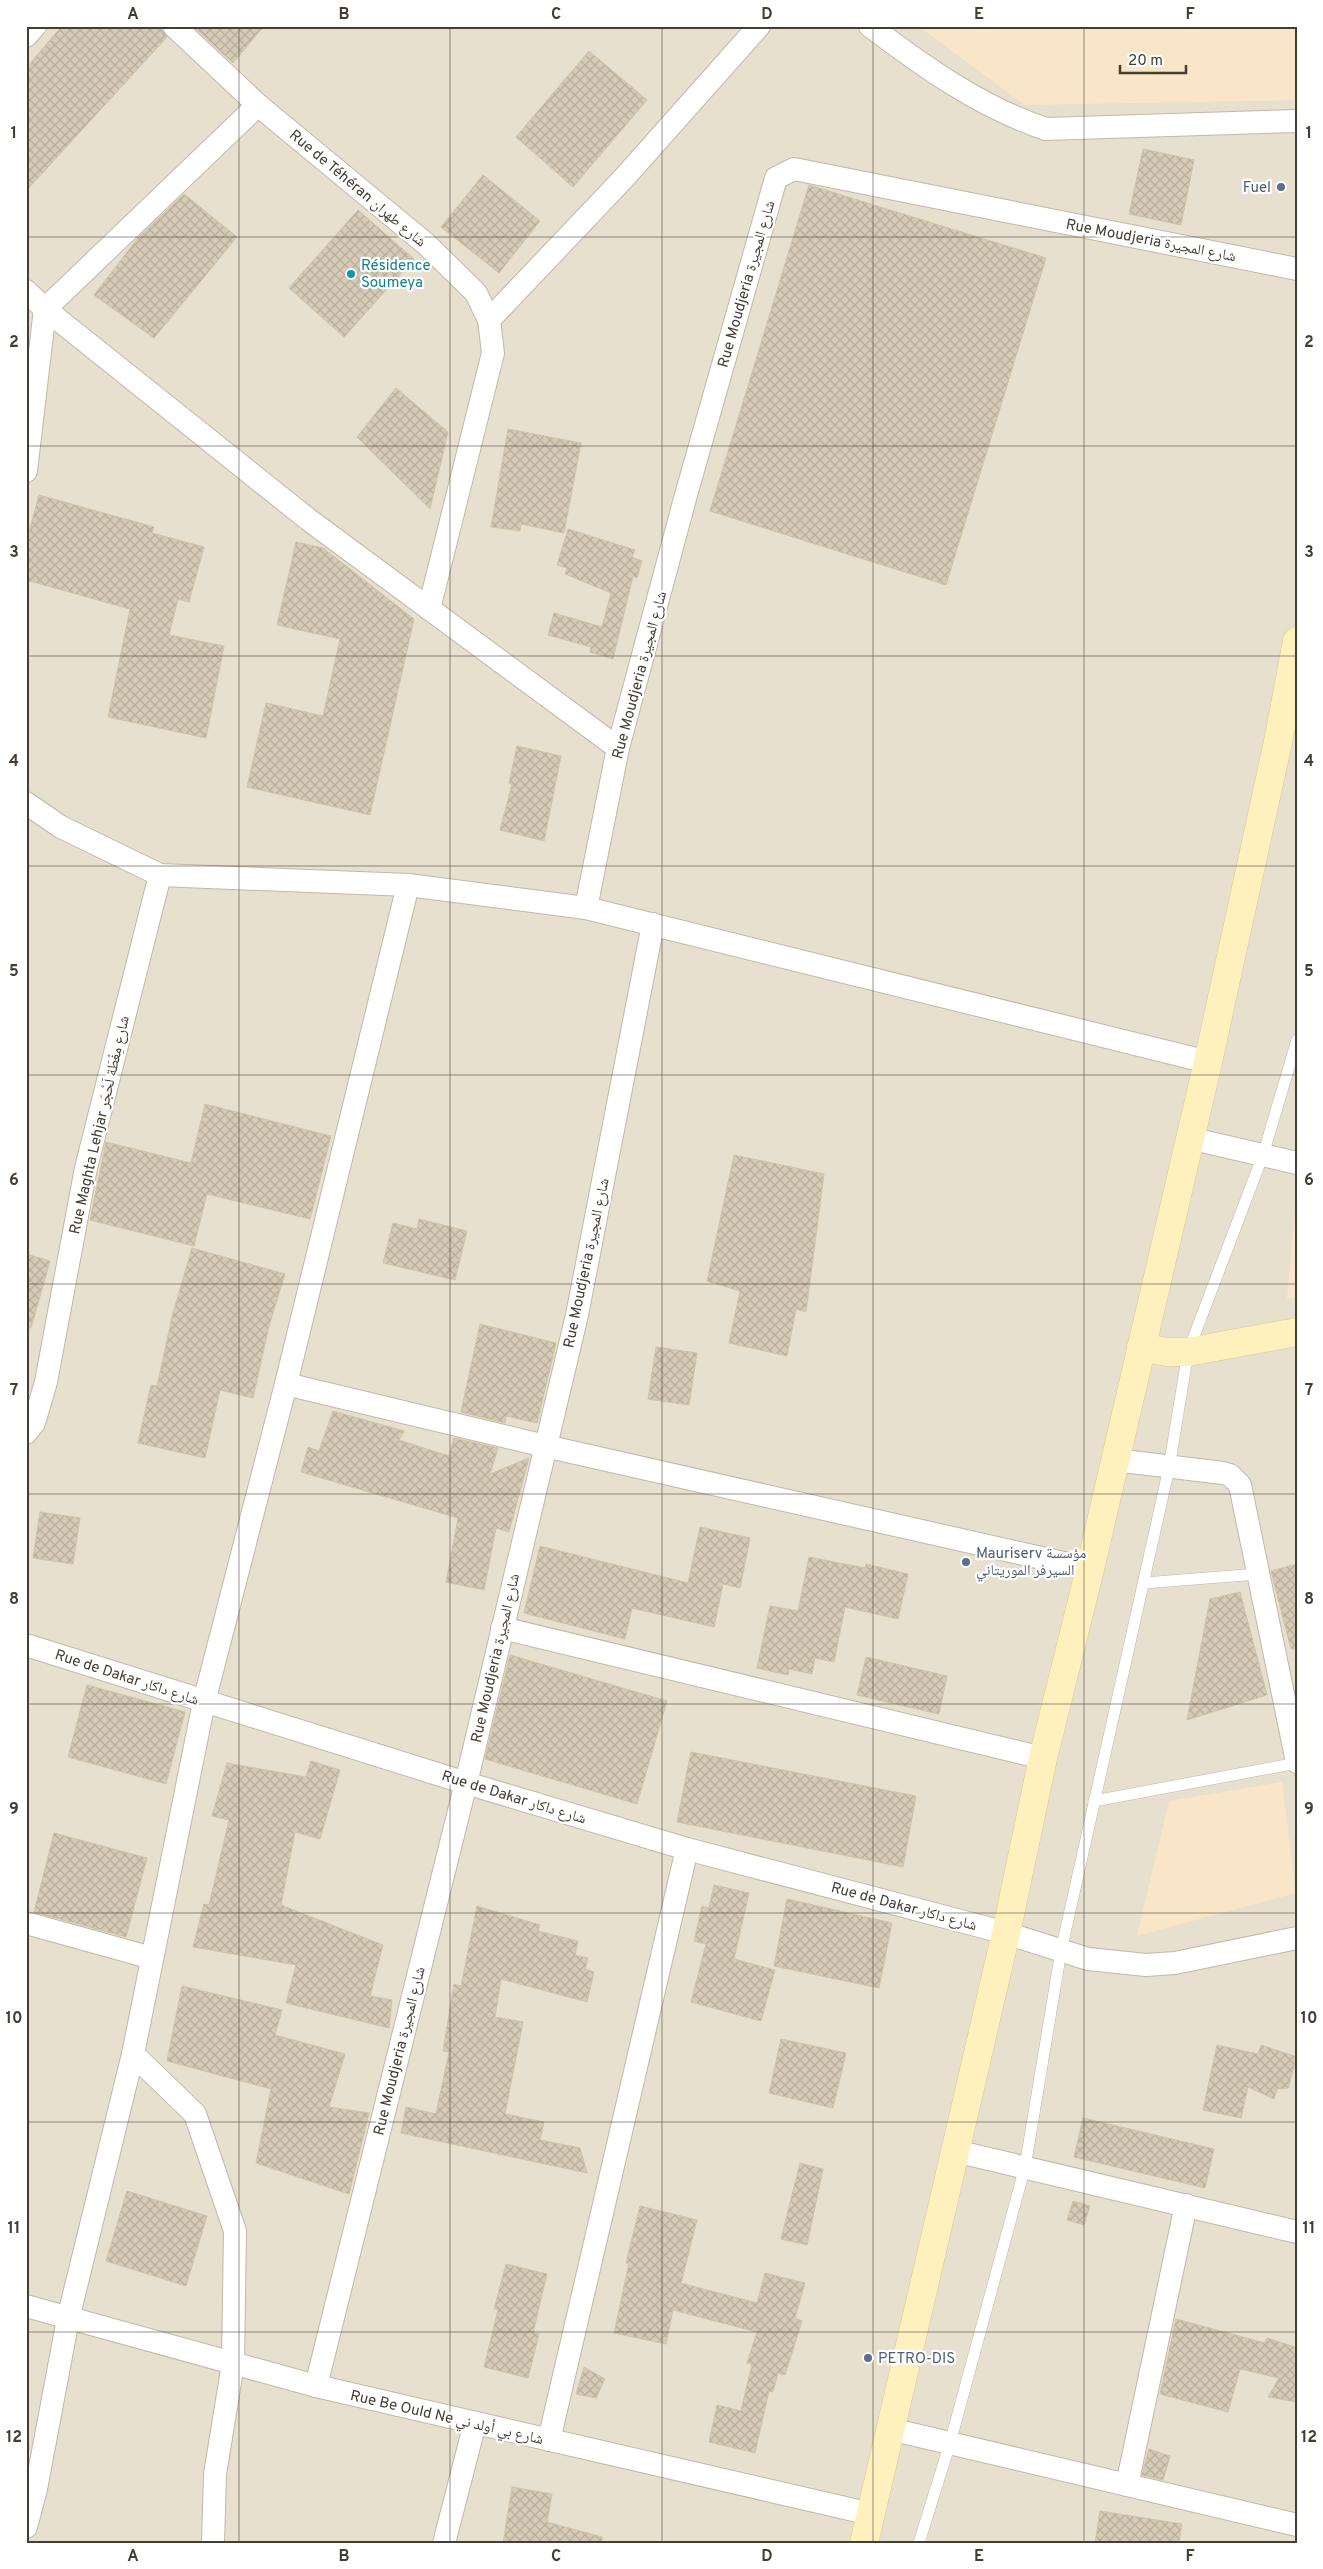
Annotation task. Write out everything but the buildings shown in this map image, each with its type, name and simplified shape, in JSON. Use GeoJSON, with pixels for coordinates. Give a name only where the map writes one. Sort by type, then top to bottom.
{"type":"FeatureCollection","features":[{"type":"Feature","properties":{"kind":"main road"},"geometry":{"type":"LineString","coordinates":[[864,2543],[1006,1933],[1043,1758],[1090,1569],[1208,1062],[1278,742],[1297,641]]}},
{"type":"Feature","properties":{"kind":"main road"},"geometry":{"type":"LineString","coordinates":[[1141,1347],[1167,1352],[1188,1352],[1297,1332]]}},
{"type":"Feature","properties":{"kind":"street"},"geometry":{"type":"LineString","coordinates":[[26,36],[34,26]]}},
{"type":"Feature","properties":{"kind":"street","name":"Rue de Téhéran شارع طهران"},"geometry":{"type":"LineString","coordinates":[[174,26],[258,105],[426,244],[476,293],[489,320],[493,353],[429,609]]}},
{"type":"Feature","properties":{"kind":"street"},"geometry":{"type":"LineString","coordinates":[[489,320],[623,179],[759,26]]}},
{"type":"Feature","properties":{"kind":"street"},"geometry":{"type":"LineString","coordinates":[[870,26],[915,60],[1013,118],[1046,129],[1297,121]]}},
{"type":"Feature","properties":{"kind":"street"},"geometry":{"type":"LineString","coordinates":[[26,471],[45,309],[258,105]]}},
{"type":"Feature","properties":{"kind":"street","name":"Rue Moudjeria شارع المجيرة"},"geometry":{"type":"LineString","coordinates":[[586,908],[618,748],[686,495],[776,178],[794,169],[1297,269]]}},
{"type":"Feature","properties":{"kind":"street"},"geometry":{"type":"LineString","coordinates":[[26,291],[45,309],[308,520],[618,748]]}},
{"type":"Feature","properties":{"kind":"street"},"geometry":{"type":"LineString","coordinates":[[26,803],[61,827],[160,875],[408,885],[586,908],[1208,1062]]}},
{"type":"Feature","properties":{"kind":"street","name":"Rue Maghta Lehjar شارع مِغْطَة لَحْجَر"},"geometry":{"type":"LineString","coordinates":[[26,1433],[34,1424],[46,1382],[86,1168],[160,875]]}},
{"type":"Feature","properties":{"kind":"street"},"geometry":{"type":"LineString","coordinates":[[26,2526],[36,2489],[68,2319],[133,2054],[204,1702],[286,1384],[408,885]]}},
{"type":"Feature","properties":{"kind":"street","name":"Rue Moudjeria شارع المجيرة"},"geometry":{"type":"LineString","coordinates":[[316,2386],[466,1783],[577,1315],[653,924]]}},
{"type":"Feature","properties":{"kind":"street"},"geometry":{"type":"LineString","coordinates":[[1189,1138],[1297,1163]]}},
{"type":"Feature","properties":{"kind":"street"},"geometry":{"type":"LineString","coordinates":[[286,1384],[545,1446],[1090,1569]]}},
{"type":"Feature","properties":{"kind":"street"},"geometry":{"type":"LineString","coordinates":[[1115,1460],[1223,1473],[1236,1479],[1242,1492],[1297,1762]]}},
{"type":"Feature","properties":{"kind":"street"},"geometry":{"type":"LineString","coordinates":[[502,1628],[1043,1758]]}},
{"type":"Feature","properties":{"kind":"street","name":"Rue de Dakar شارع داكار"},"geometry":{"type":"LineString","coordinates":[[26,1645],[466,1783],[688,1848],[1006,1933],[1060,1951],[1117,1963],[1175,1963],[1297,1938]]}},
{"type":"Feature","properties":{"kind":"street"},"geometry":{"type":"LineString","coordinates":[[549,2440],[688,1848]]}},
{"type":"Feature","properties":{"kind":"street"},"geometry":{"type":"LineString","coordinates":[[26,1924],[152,1958]]}},
{"type":"Feature","properties":{"kind":"street"},"geometry":{"type":"LineString","coordinates":[[133,2054],[195,2114],[235,2231],[234,2364],[215,2474],[213,2543]]}},
{"type":"Feature","properties":{"kind":"street"},"geometry":{"type":"LineString","coordinates":[[955,2151],[1297,2232]]}},
{"type":"Feature","properties":{"kind":"street"},"geometry":{"type":"LineString","coordinates":[[1127,2485],[1186,2205]]}},
{"type":"Feature","properties":{"kind":"street","name":"Rue Be Ould Ne شارع بي أولد ني"},"geometry":{"type":"LineString","coordinates":[[26,2306],[316,2386],[871,2514]]}},
{"type":"Feature","properties":{"kind":"street"},"geometry":{"type":"LineString","coordinates":[[444,2543],[475,2423]]}},
{"type":"Feature","properties":{"kind":"street"},"geometry":{"type":"LineString","coordinates":[[890,2429],[1297,2525]]}},
{"type":"Feature","properties":{"kind":"lane"},"geometry":{"type":"LineString","coordinates":[[919,2543],[950,2443],[1024,2167],[1060,1951],[1169,1468],[1188,1352],[1263,1155],[1297,1040]]}},
{"type":"Feature","properties":{"kind":"lane"},"geometry":{"type":"LineString","coordinates":[[1144,1583],[1258,1574]]}},
{"type":"Feature","properties":{"kind":"lane"},"geometry":{"type":"LineString","coordinates":[[1094,1801],[1297,1762]]}},
{"type":"Feature","properties":{"kind":"shaded area"},"geometry":{"type":"Polygon","coordinates":[[[26,26],[1297,26],[1297,2543],[26,2543],[26,26]]]}},
{"type":"Feature","properties":{"kind":"shaded area"},"geometry":{"type":"Polygon","coordinates":[[[918,26],[1297,26],[1297,100],[1025,105],[918,26]]]}},
{"type":"Feature","properties":{"kind":"shaded area"},"geometry":{"type":"Polygon","coordinates":[[[1297,1191],[1297,1297],[1287,1299],[1297,1191]]]}},
{"type":"Feature","properties":{"kind":"shaded area"},"geometry":{"type":"Polygon","coordinates":[[[1282,1782],[1296,1893],[1137,1936],[1169,1801],[1282,1782]]]}},
{"type":"Feature","properties":{"kind":"place","name":"Fuel"},"geometry":{"type":"Point","coordinates":[1281,187]}},
{"type":"Feature","properties":{"kind":"place","name":"Résidence Soumeya"},"geometry":{"type":"Point","coordinates":[351,274]}},
{"type":"Feature","properties":{"kind":"place","name":"Mauriserv مؤسسة السيرفر الموريتاني"},"geometry":{"type":"Point","coordinates":[966,1562]}},
{"type":"Feature","properties":{"kind":"place","name":"PETRO-DIS"},"geometry":{"type":"Point","coordinates":[868,2358]}}]}
